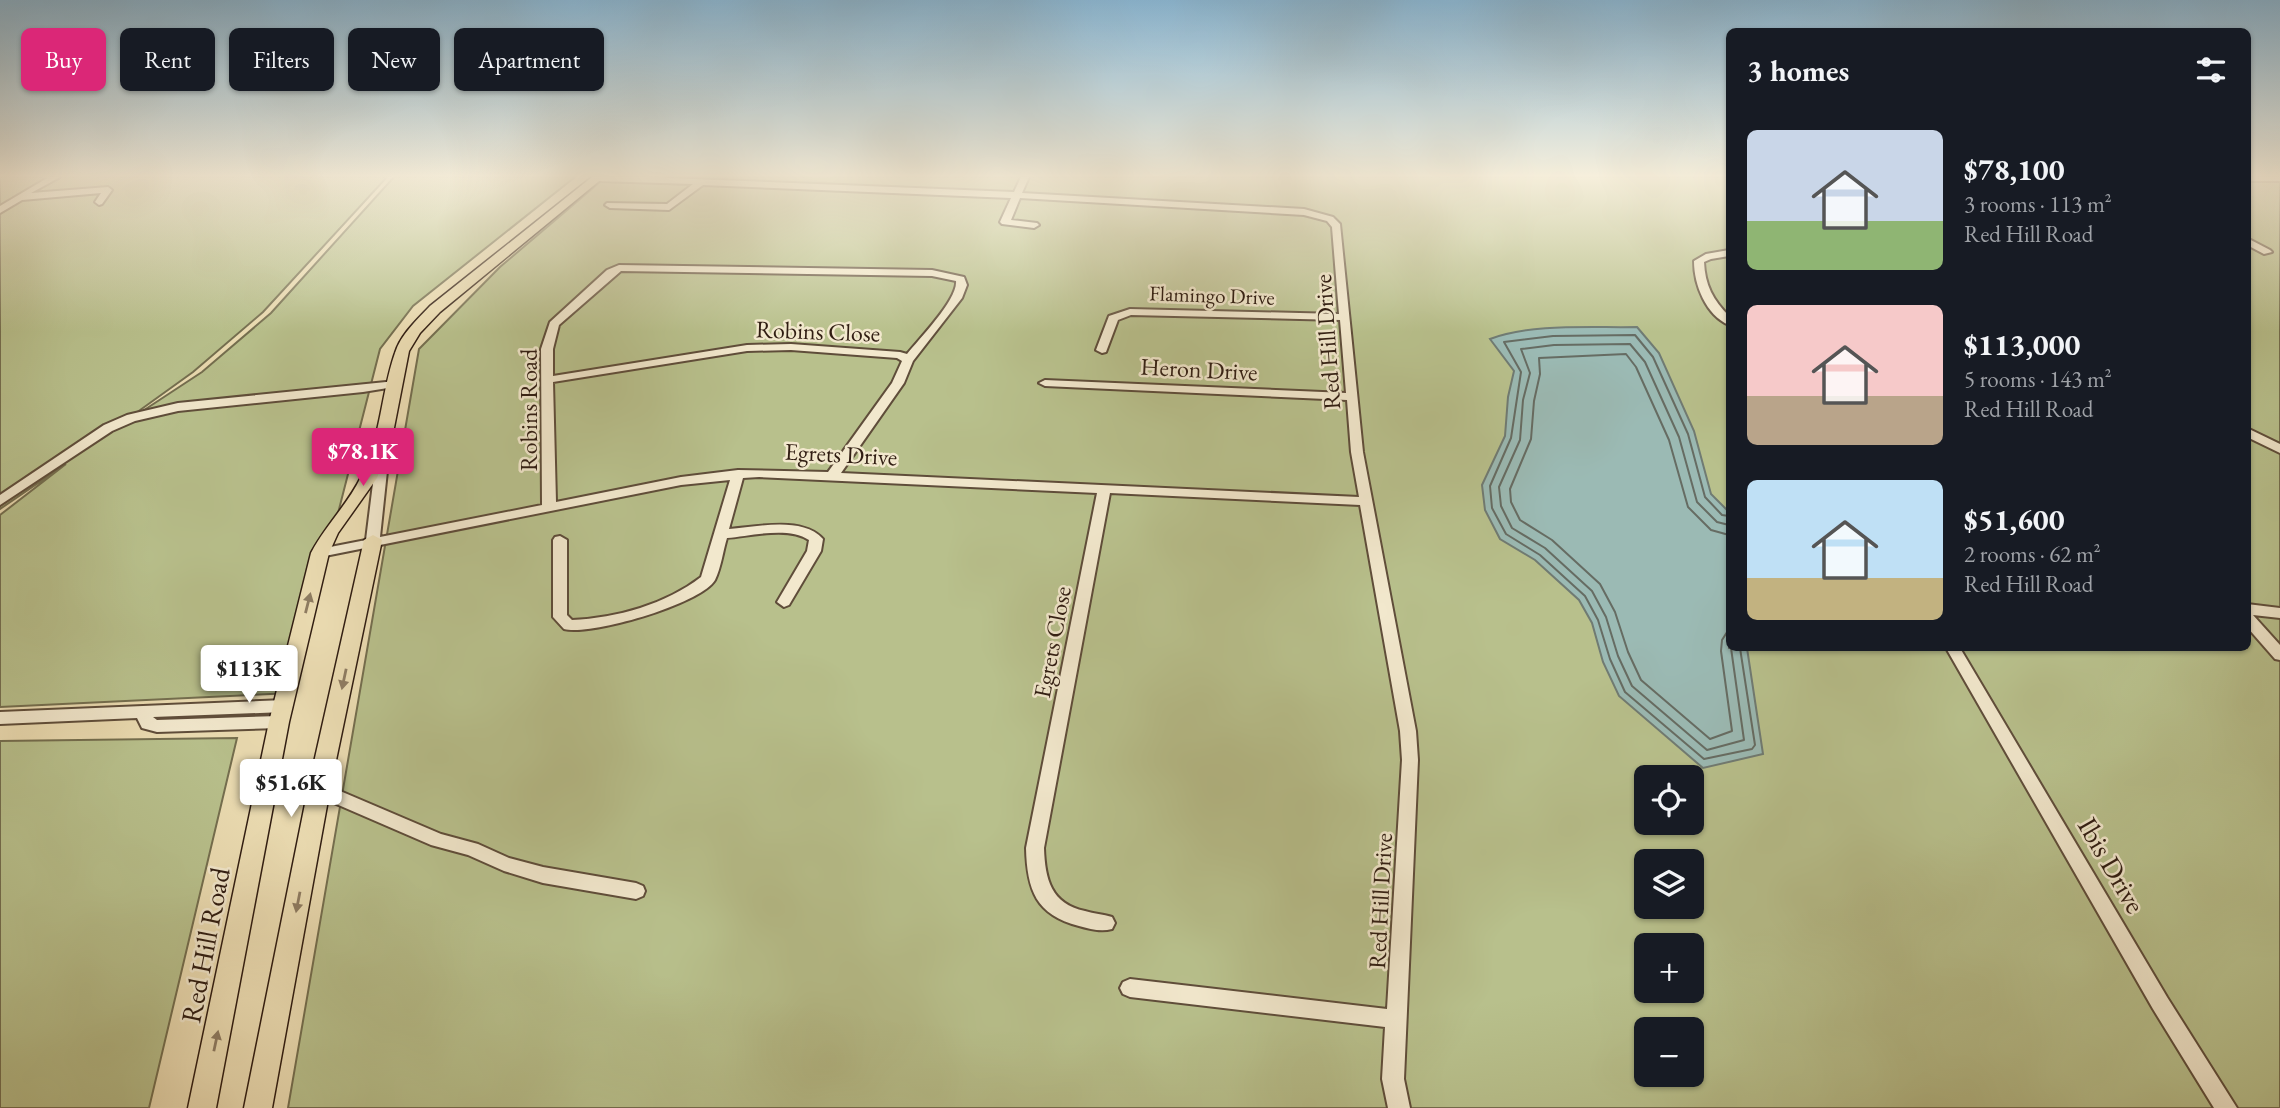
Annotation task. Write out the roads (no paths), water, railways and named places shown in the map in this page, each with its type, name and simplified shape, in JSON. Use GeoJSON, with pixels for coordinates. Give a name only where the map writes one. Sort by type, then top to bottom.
{"type":"FeatureCollection","features":[{"type":"Feature","properties":{"kind":"main road","name":"Red Hill Road"},"geometry":{"type":"LineString","coordinates":[[202,1108],[281,714],[320,553],[330,533],[369,478],[384,438],[402,351],[423,321],[536,229]]}},
{"type":"Feature","properties":{"kind":"main road","name":"Red Hill Road"},"geometry":{"type":"LineString","coordinates":[[258,1108],[319,789],[373,540]]}},
{"type":"Feature","properties":{"kind":"street","name":"Red Hill Drive"},"geometry":{"type":"LineString","coordinates":[[1337,229],[1351,397],[1366,501],[1408,731],[1410,760],[1393,1079],[1399,1108]]}},
{"type":"Feature","properties":{"kind":"street"},"geometry":{"type":"LineString","coordinates":[[2251,243],[2267,252]]}},
{"type":"Feature","properties":{"kind":"street"},"geometry":{"type":"LineString","coordinates":[[1726,253],[1709,256],[1699,261],[1699,267],[1705,297],[1726,318]]}},
{"type":"Feature","properties":{"kind":"street","name":"Robins Road"},"geometry":{"type":"LineString","coordinates":[[549,507],[547,343],[554,324],[611,272],[619,268],[932,273],[960,279],[962,285],[957,298],[908,360]]}},
{"type":"Feature","properties":{"kind":"street","name":"Flamingo Drive"},"geometry":{"type":"LineString","coordinates":[[1102,350],[1113,318],[1130,312],[1346,317]]}},
{"type":"Feature","properties":{"kind":"street","name":"Robins Close"},"geometry":{"type":"LineString","coordinates":[[547,380],[747,348],[791,347],[900,355],[908,360],[898,383],[832,476]]}},
{"type":"Feature","properties":{"kind":"street"},"geometry":{"type":"LineString","coordinates":[[0,501],[108,428],[131,418],[178,407],[363,389],[396,383]]}},
{"type":"Feature","properties":{"kind":"street","name":"Heron Drive"},"geometry":{"type":"LineString","coordinates":[[1045,383],[1351,397]]}},
{"type":"Feature","properties":{"kind":"street"},"geometry":{"type":"LineString","coordinates":[[2251,434],[2280,449]]}},
{"type":"Feature","properties":{"kind":"street","name":"Red Hill Road"},"geometry":{"type":"LineString","coordinates":[[373,540],[382,478],[384,438]]}},
{"type":"Feature","properties":{"kind":"street"},"geometry":{"type":"LineString","coordinates":[[560,540],[560,617],[569,625],[598,624],[676,599],[697,589],[708,579],[738,474]]}},
{"type":"Feature","properties":{"kind":"street","name":"Egrets Drive"},"geometry":{"type":"LineString","coordinates":[[320,553],[373,540],[681,481],[738,474],[1366,501]]}},
{"type":"Feature","properties":{"kind":"street","name":"Egrets Close"},"geometry":{"type":"LineString","coordinates":[[1104,491],[1035,848],[1034,872],[1041,893],[1054,909],[1077,920],[1105,923]]}},
{"type":"Feature","properties":{"kind":"street"},"geometry":{"type":"LineString","coordinates":[[723,534],[795,529],[811,533],[816,539],[814,551],[784,602]]}},
{"type":"Feature","properties":{"kind":"street"},"geometry":{"type":"LineString","coordinates":[[2251,609],[2280,612]]}},
{"type":"Feature","properties":{"kind":"street"},"geometry":{"type":"LineString","coordinates":[[2251,622],[2280,655]]}},
{"type":"Feature","properties":{"kind":"street","name":"Ibis Drive"},"geometry":{"type":"LineString","coordinates":[[1955,651],[2160,1003],[2226,1108]]}},
{"type":"Feature","properties":{"kind":"street"},"geometry":{"type":"LineString","coordinates":[[0,718],[144,714],[148,724],[157,726],[281,714]]}},
{"type":"Feature","properties":{"kind":"street"},"geometry":{"type":"LineString","coordinates":[[319,789],[438,840],[472,849],[504,864],[543,875],[636,891]]}},
{"type":"Feature","properties":{"kind":"street"},"geometry":{"type":"LineString","coordinates":[[1130,988],[1395,1019]]}},
{"type":"Feature","properties":{"kind":"water"},"geometry":{"type":"Polygon","coordinates":[[[1637,327],[1659,353],[1694,431],[1711,494],[1726,509],[1726,651],[1747,651],[1763,754],[1704,768],[1704,765],[1700,765],[1619,696],[1603,662],[1592,623],[1579,600],[1535,560],[1500,539],[1485,510],[1482,485],[1505,436],[1508,397],[1514,371],[1490,339],[1543,328],[1637,327]]]}}]}
